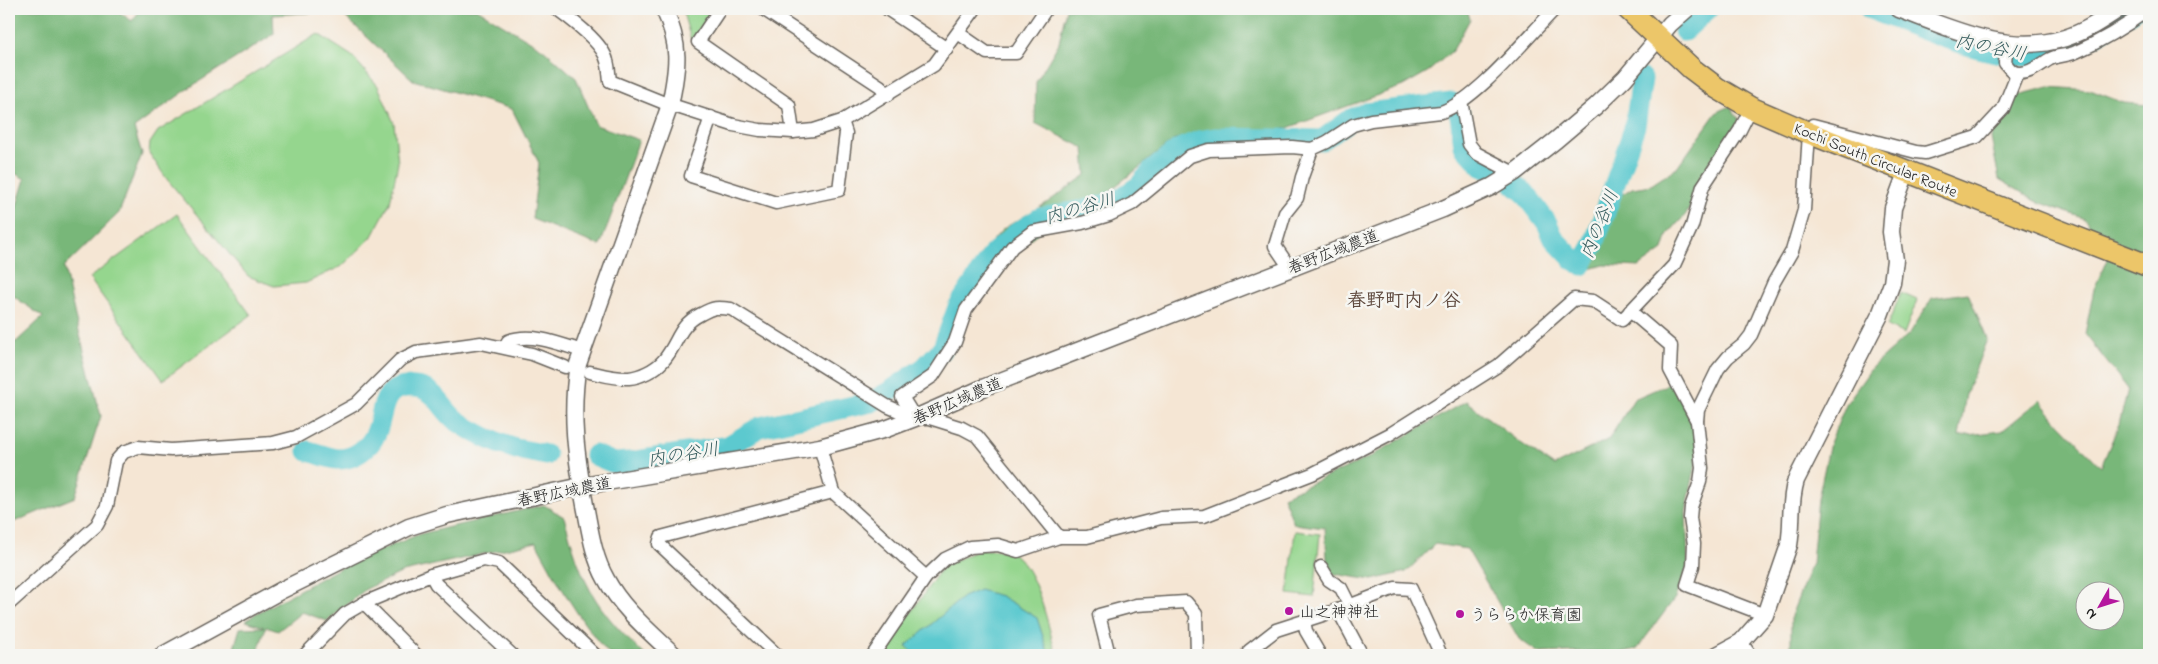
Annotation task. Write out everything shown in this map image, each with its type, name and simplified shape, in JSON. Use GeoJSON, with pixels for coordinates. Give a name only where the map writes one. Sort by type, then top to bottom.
{"type":"FeatureCollection","features":[{"type":"Feature","properties":{"kind":"main road","name":"Kochi South Circular Route"},"geometry":{"type":"LineString","coordinates":[[1628,9],[1692,69],[1717,88],[1751,108],[1809,133],[2149,266]]}},
{"type":"Feature","properties":{"kind":"street"},"geometry":{"type":"LineString","coordinates":[[558,9],[575,22],[599,47],[607,59],[610,81],[670,105],[733,124],[760,130],[793,132],[814,130],[842,121],[888,95],[934,65],[948,49],[975,9]]}},
{"type":"Feature","properties":{"kind":"street"},"geometry":{"type":"LineString","coordinates":[[664,9],[674,28],[678,53],[677,72],[670,105],[582,351],[574,391],[573,415],[577,459],[593,546],[605,578],[620,600],[674,655]]}},
{"type":"Feature","properties":{"kind":"street"},"geometry":{"type":"LineString","coordinates":[[720,9],[698,42],[790,105],[793,132]]}},
{"type":"Feature","properties":{"kind":"street"},"geometry":{"type":"LineString","coordinates":[[762,9],[880,86],[888,95]]}},
{"type":"Feature","properties":{"kind":"street"},"geometry":{"type":"LineString","coordinates":[[887,9],[948,49]]}},
{"type":"Feature","properties":{"kind":"street"},"geometry":{"type":"LineString","coordinates":[[958,33],[987,54],[1016,53],[1046,9]]}},
{"type":"Feature","properties":{"kind":"street"},"geometry":{"type":"LineString","coordinates":[[915,418],[902,397],[933,376],[955,342],[966,310],[1012,247],[1032,232],[1109,216],[1132,204],[1190,156],[1209,150],[1292,147],[1312,149],[1327,142],[1353,125],[1456,105],[1490,76],[1555,9]]}},
{"type":"Feature","properties":{"kind":"street","name":"春野広域農道"},"geometry":{"type":"LineString","coordinates":[[163,655],[282,590],[410,527],[447,515],[582,486],[820,447],[886,429],[985,387],[1443,209],[1491,187],[1514,173],[1596,106],[1625,78],[1659,37],[1687,9]]}},
{"type":"Feature","properties":{"kind":"street"},"geometry":{"type":"LineString","coordinates":[[1899,9],[2006,46],[2035,44],[2066,38],[2094,25],[2119,9]]}},
{"type":"Feature","properties":{"kind":"street"},"geometry":{"type":"LineString","coordinates":[[2006,46],[2005,63],[2010,70],[2017,74],[2025,73],[2052,58],[2073,54],[2088,47],[2124,27],[2149,9]]}},
{"type":"Feature","properties":{"kind":"street"},"geometry":{"type":"LineString","coordinates":[[1765,616],[1687,585],[1692,566],[1694,544],[1690,518],[1691,507],[1700,482],[1702,468],[1697,421],[1698,410],[1718,369],[1751,335],[1774,282],[1792,251],[1804,210],[1809,133],[1813,125],[1925,153],[1978,137],[2003,109],[2017,74]]}},
{"type":"Feature","properties":{"kind":"street"},"geometry":{"type":"LineString","coordinates":[[1456,105],[1469,144],[1476,153],[1514,173]]}},
{"type":"Feature","properties":{"kind":"street"},"geometry":{"type":"LineString","coordinates":[[873,655],[926,577],[945,559],[970,547],[998,545],[1018,551],[1059,537],[1087,536],[1160,518],[1204,516],[1312,474],[1390,434],[1499,365],[1574,299],[1593,301],[1622,320],[1674,264],[1692,226],[1703,186],[1740,130],[1751,108]]}},
{"type":"Feature","properties":{"kind":"street"},"geometry":{"type":"LineString","coordinates":[[711,117],[691,176],[776,202],[839,190],[846,134],[842,121]]}},
{"type":"Feature","properties":{"kind":"street"},"geometry":{"type":"LineString","coordinates":[[1290,268],[1275,246],[1285,213],[1297,198],[1312,149]]}},
{"type":"Feature","properties":{"kind":"street"},"geometry":{"type":"LineString","coordinates":[[1716,655],[1745,649],[1765,616],[1789,545],[1792,493],[1796,480],[1880,315],[1892,283],[1895,260],[1891,232],[1893,208],[1907,170]]}},
{"type":"Feature","properties":{"kind":"street"},"geometry":{"type":"LineString","coordinates":[[590,372],[612,378],[630,378],[650,371],[663,361],[681,330],[690,320],[715,307],[731,309],[805,354],[868,396],[887,406],[915,418],[930,418],[962,428],[976,436],[1059,537]]}},
{"type":"Feature","properties":{"kind":"street"},"geometry":{"type":"LineString","coordinates":[[1630,311],[1671,346],[1670,370],[1697,421]]}},
{"type":"Feature","properties":{"kind":"street"},"geometry":{"type":"LineString","coordinates":[[505,347],[508,341],[516,338],[550,341],[582,351]]}},
{"type":"Feature","properties":{"kind":"street"},"geometry":{"type":"LineString","coordinates":[[9,604],[97,525],[107,506],[116,462],[124,452],[138,447],[171,450],[274,443],[296,437],[356,404],[400,360],[416,352],[481,343],[532,354],[565,367]]}},
{"type":"Feature","properties":{"kind":"street"},"geometry":{"type":"LineString","coordinates":[[820,447],[833,492],[926,577]]}},
{"type":"Feature","properties":{"kind":"street"},"geometry":{"type":"LineString","coordinates":[[777,655],[659,544],[662,537],[833,492]]}},
{"type":"Feature","properties":{"kind":"street"},"geometry":{"type":"LineString","coordinates":[[313,653],[345,614],[364,603],[431,575],[484,560],[499,564],[595,655]]}},
{"type":"Feature","properties":{"kind":"street"},"geometry":{"type":"LineString","coordinates":[[1321,567],[1329,580],[1341,588],[1344,608],[1362,655]]}},
{"type":"Feature","properties":{"kind":"street"},"geometry":{"type":"LineString","coordinates":[[431,575],[436,584],[512,655]]}},
{"type":"Feature","properties":{"kind":"street"},"geometry":{"type":"LineString","coordinates":[[1249,655],[1249,652],[1276,630],[1344,608],[1396,588],[1411,589],[1441,655]]}},
{"type":"Feature","properties":{"kind":"street"},"geometry":{"type":"LineString","coordinates":[[1109,655],[1099,615],[1136,605],[1186,602],[1196,614],[1197,655]]}},
{"type":"Feature","properties":{"kind":"street"},"geometry":{"type":"LineString","coordinates":[[364,603],[416,655]]}},
{"type":"Feature","properties":{"kind":"street"},"geometry":{"type":"LineString","coordinates":[[1304,621],[1306,631],[1320,655]]}},
{"type":"Feature","properties":{"kind":"green space"},"geometry":{"type":"Polygon","coordinates":[[[9,9],[115,9],[132,21],[141,9],[477,9],[543,49],[576,78],[596,125],[639,140],[600,246],[532,219],[539,163],[512,109],[413,80],[339,11],[273,15],[274,34],[192,86],[134,128],[142,154],[119,213],[64,267],[101,416],[75,497],[9,524],[9,341],[16,342],[43,317],[9,293],[9,231],[25,179],[9,170],[9,9]]]}},
{"type":"Feature","properties":{"kind":"green space"},"geometry":{"type":"Polygon","coordinates":[[[682,9],[715,9],[696,41],[691,40],[682,9]]]}},
{"type":"Feature","properties":{"kind":"green space"},"geometry":{"type":"Polygon","coordinates":[[[1066,9],[1467,9],[1470,19],[1453,50],[1429,71],[1403,86],[1257,139],[1213,132],[1175,139],[1093,204],[1039,232],[998,264],[980,255],[1003,229],[1045,204],[1086,175],[1084,148],[1035,123],[1036,82],[1059,43],[1066,9]]]}},
{"type":"Feature","properties":{"kind":"green space"},"geometry":{"type":"Polygon","coordinates":[[[318,34],[352,56],[378,86],[394,123],[398,163],[390,203],[371,238],[342,266],[306,283],[274,286],[248,276],[166,178],[149,153],[150,143],[158,131],[318,34]]]}},
{"type":"Feature","properties":{"kind":"green space"},"geometry":{"type":"Polygon","coordinates":[[[2049,87],[2090,90],[2124,103],[2149,105],[2149,655],[1791,655],[1791,616],[1812,563],[1818,499],[1830,443],[1846,404],[1873,366],[1910,333],[1932,298],[1968,293],[1987,339],[1966,394],[1959,436],[2002,431],[2040,400],[2101,467],[2119,424],[2128,389],[2085,334],[2094,289],[2109,255],[2085,219],[2036,201],[1999,179],[1991,138],[2000,115],[2011,97],[2049,87]]]}},
{"type":"Feature","properties":{"kind":"green space"},"geometry":{"type":"Polygon","coordinates":[[[1730,106],[1739,119],[1731,141],[1710,160],[1701,186],[1687,213],[1668,234],[1663,250],[1639,267],[1604,265],[1583,271],[1593,254],[1605,216],[1613,200],[1632,188],[1651,185],[1677,168],[1716,113],[1730,106]]]}},
{"type":"Feature","properties":{"kind":"green space"},"geometry":{"type":"Polygon","coordinates":[[[177,214],[251,315],[163,380],[89,278],[177,214]]]}},
{"type":"Feature","properties":{"kind":"green space"},"geometry":{"type":"Polygon","coordinates":[[[1901,293],[1917,300],[1904,334],[1887,326],[1901,293]]]}},
{"type":"Feature","properties":{"kind":"green space"},"geometry":{"type":"Polygon","coordinates":[[[1675,381],[1691,409],[1698,453],[1686,512],[1688,565],[1675,598],[1637,649],[1619,653],[1589,651],[1539,653],[1519,639],[1467,549],[1435,544],[1406,572],[1372,580],[1328,573],[1325,528],[1294,524],[1283,496],[1368,458],[1466,401],[1554,466],[1609,439],[1634,399],[1675,381]]]}},
{"type":"Feature","properties":{"kind":"green space"},"geometry":{"type":"Polygon","coordinates":[[[544,505],[564,517],[581,570],[596,600],[619,629],[645,655],[610,655],[588,629],[561,587],[536,542],[403,572],[366,589],[327,621],[302,612],[278,631],[266,627],[257,655],[232,655],[240,628],[264,627],[246,621],[255,614],[351,562],[420,534],[544,505]]]}},
{"type":"Feature","properties":{"kind":"green space"},"geometry":{"type":"Polygon","coordinates":[[[1295,531],[1320,534],[1314,597],[1288,594],[1295,531]]]}},
{"type":"Feature","properties":{"kind":"green space"},"geometry":{"type":"Polygon","coordinates":[[[978,550],[998,550],[1009,552],[1018,557],[1034,582],[1056,655],[882,655],[943,566],[978,550]]]}},
{"type":"Feature","properties":{"kind":"water"},"geometry":{"type":"Polygon","coordinates":[[[980,590],[1001,596],[1037,618],[1049,655],[916,655],[906,646],[963,597],[980,590]]]}},
{"type":"Feature","properties":{"kind":"waterway","name":"内の谷川"},"geometry":{"type":"LineString","coordinates":[[1684,31],[1708,9]]}},
{"type":"Feature","properties":{"kind":"waterway","name":"内の谷川"},"geometry":{"type":"LineString","coordinates":[[1870,9],[1955,41],[1990,51],[2026,56],[2060,50],[2073,45],[2099,33],[2135,9]]}},
{"type":"Feature","properties":{"kind":"waterway","name":"内の谷川"},"geometry":{"type":"LineString","coordinates":[[1514,184],[1525,193],[1547,223],[1554,239],[1575,261],[1582,265],[1594,244],[1635,126],[1642,79]]}},
{"type":"Feature","properties":{"kind":"waterway","name":"内の谷川"},"geometry":{"type":"LineString","coordinates":[[595,455],[614,463],[629,462],[728,446],[760,427],[871,402],[925,367],[943,348],[958,307],[993,254],[1018,232],[1040,218],[1094,208],[1118,200],[1139,186],[1152,171],[1179,149],[1199,141],[1215,138],[1322,140],[1351,119],[1366,113],[1452,103],[1460,115],[1464,146],[1483,167],[1502,175]]}},
{"type":"Feature","properties":{"kind":"waterway","name":"内の谷川"},"geometry":{"type":"LineString","coordinates":[[308,451],[337,459],[355,455],[370,444],[376,433],[385,401],[389,395],[403,387],[415,387],[422,388],[434,395],[457,421],[478,434],[516,449],[546,455]]}},
{"type":"Feature","properties":{"kind":"place","name":"山之神神社"},"geometry":{"type":"Point","coordinates":[1289,611]}},
{"type":"Feature","properties":{"kind":"place","name":"うららか保育園"},"geometry":{"type":"Point","coordinates":[1460,614]}},
{"type":"Feature","properties":{"kind":"district","name":"春野町内ノ谷"},"geometry":{"type":"Point","coordinates":[1404,299]}}]}
